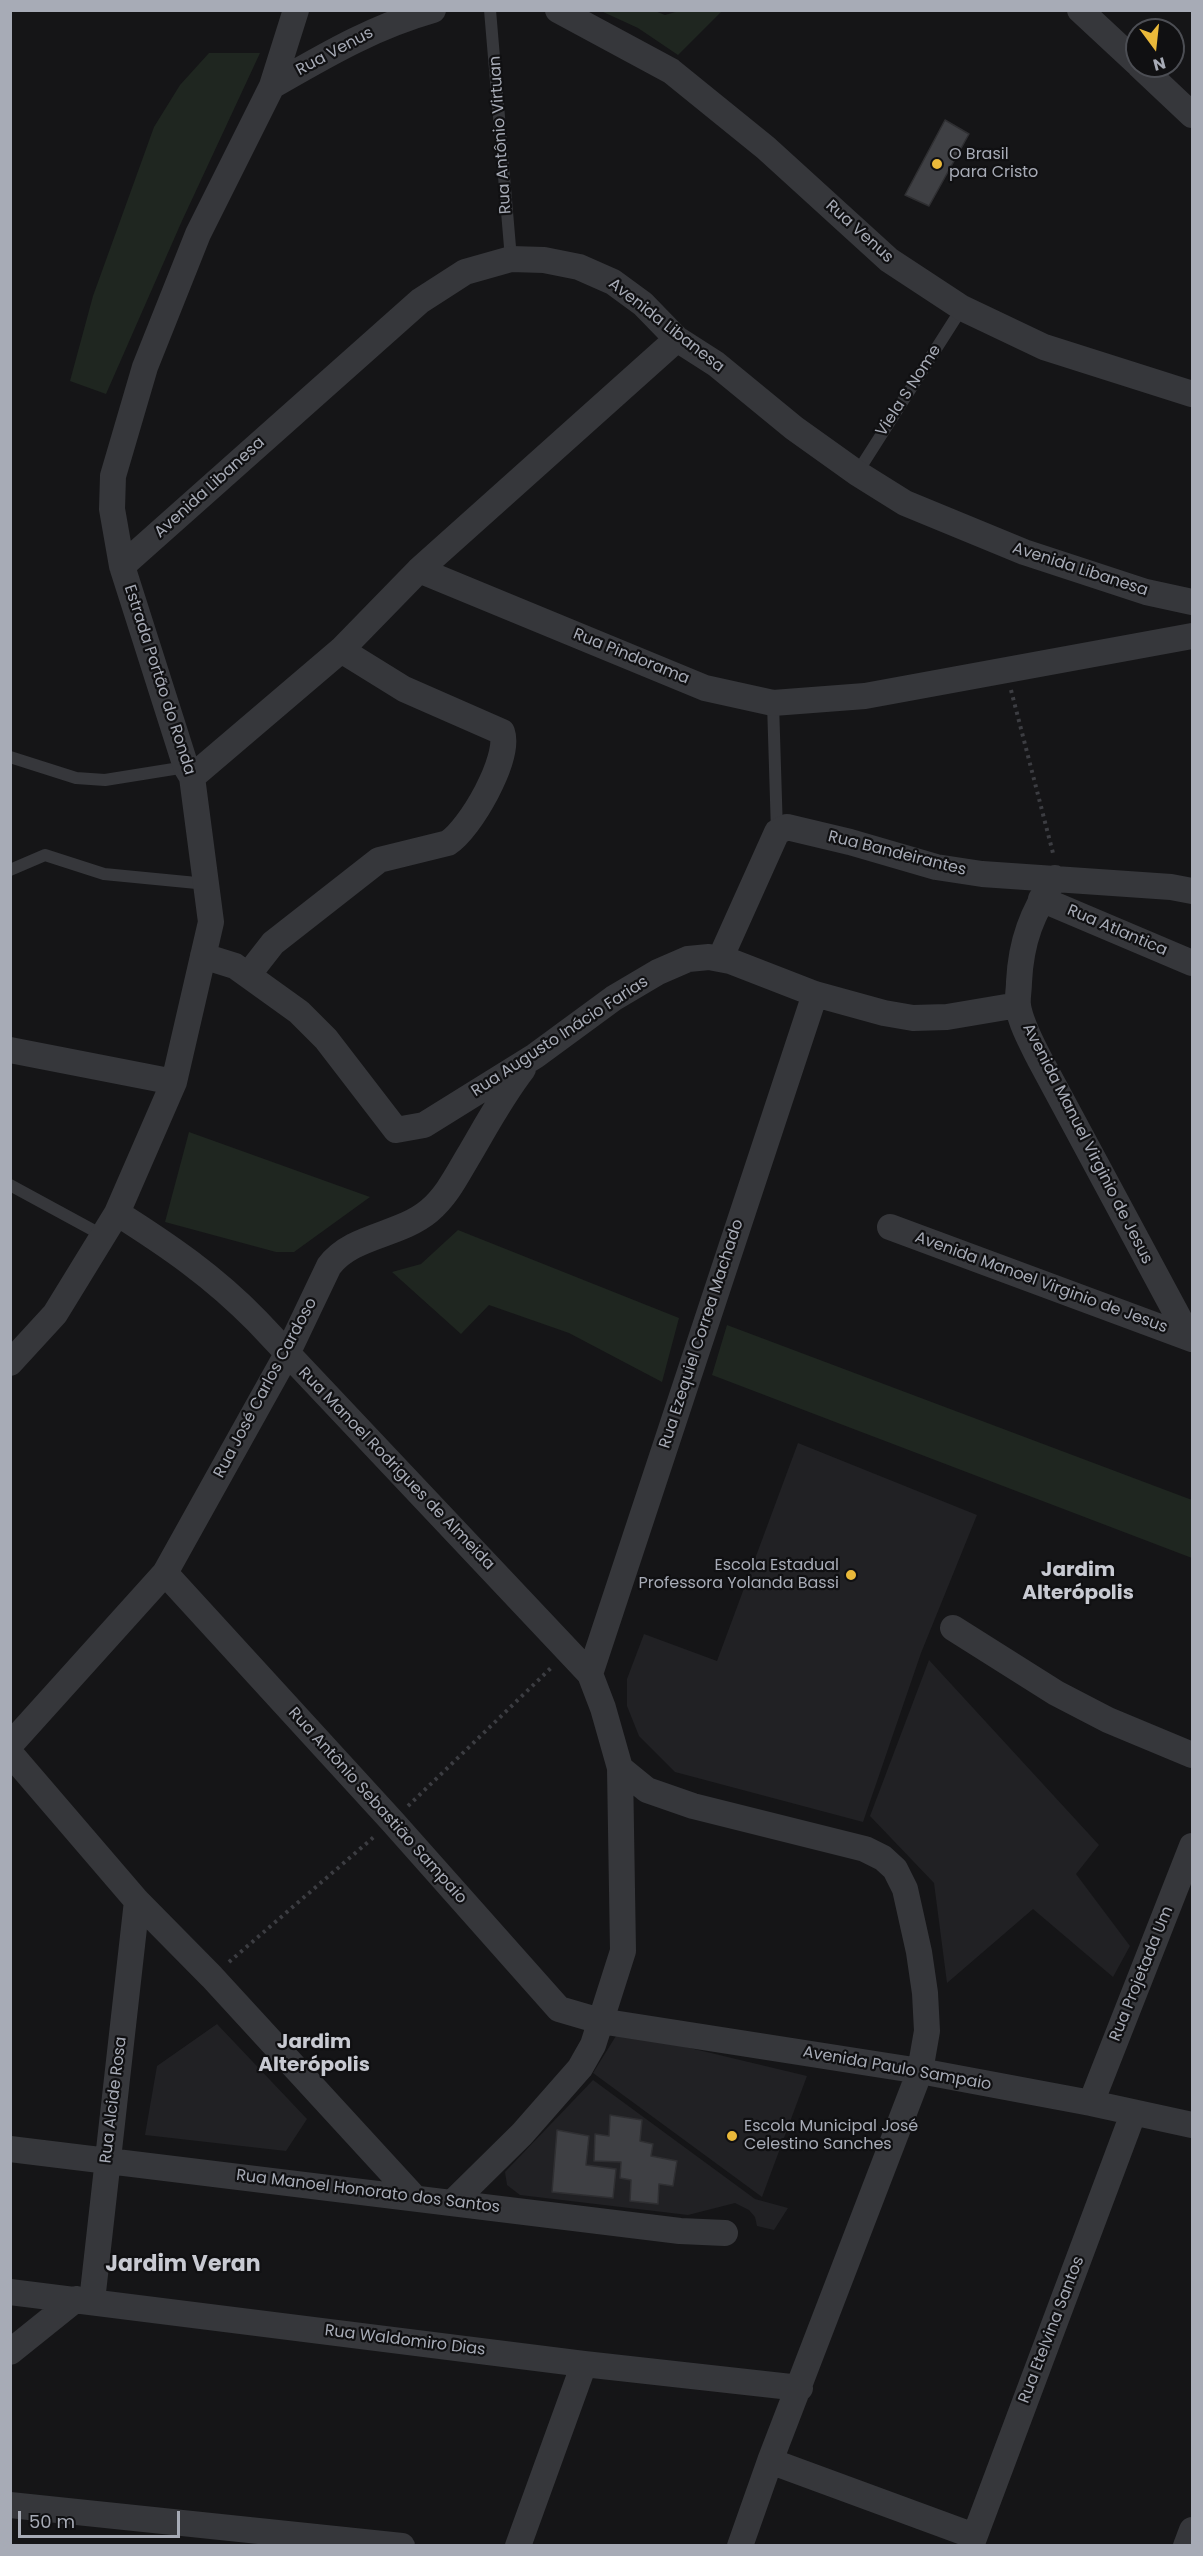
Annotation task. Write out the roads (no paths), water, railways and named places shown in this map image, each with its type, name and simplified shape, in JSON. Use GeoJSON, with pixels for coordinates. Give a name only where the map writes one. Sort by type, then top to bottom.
{"type":"FeatureCollection","features":[{"type":"Feature","properties":{"kind":"street","name":"Estrada Portão do Ronda"},"geometry":{"type":"LineString","coordinates":[[10,1363],[55,1314],[117,1213],[174,1083],[211,922],[189,772],[122,566],[112,510],[113,476],[145,367],[198,234],[272,86],[296,10]]}},
{"type":"Feature","properties":{"kind":"street","name":"Rua Venus"},"geometry":{"type":"LineString","coordinates":[[272,86],[352,40],[400,20],[433,10]]}},
{"type":"Feature","properties":{"kind":"street","name":"Rua Venus"},"geometry":{"type":"LineString","coordinates":[[558,10],[672,71],[766,148],[889,260],[962,309],[1044,347],[1192,394]]}},
{"type":"Feature","properties":{"kind":"street"},"geometry":{"type":"LineString","coordinates":[[1080,10],[1125,53]]}},
{"type":"Feature","properties":{"kind":"street"},"geometry":{"type":"LineString","coordinates":[[1152,78],[1192,115]]}},
{"type":"Feature","properties":{"kind":"street","name":"Avenida Libanesa"},"geometry":{"type":"LineString","coordinates":[[122,566],[420,301],[465,272],[511,259],[544,260],[579,267],[613,282],[643,304],[677,339],[717,364],[794,428],[857,473],[905,503],[1024,552],[1146,592],[1192,602]]}},
{"type":"Feature","properties":{"kind":"street"},"geometry":{"type":"LineString","coordinates":[[189,772],[341,650],[419,570],[677,339]]}},
{"type":"Feature","properties":{"kind":"street","name":"Rua Pindorama"},"geometry":{"type":"LineString","coordinates":[[419,570],[705,688],[773,703],[865,696],[1006,672],[1192,636]]}},
{"type":"Feature","properties":{"kind":"street"},"geometry":{"type":"LineString","coordinates":[[248,975],[273,943],[379,860],[448,843],[457,837],[481,803],[503,751],[502,732],[404,690],[341,650]]}},
{"type":"Feature","properties":{"kind":"street","name":"Rua Bandeirantes"},"geometry":{"type":"LineString","coordinates":[[777,832],[787,827],[850,842],[936,867],[982,874],[1171,887],[1192,891]]}},
{"type":"Feature","properties":{"kind":"street"},"geometry":{"type":"LineString","coordinates":[[720,959],[777,832]]}},
{"type":"Feature","properties":{"kind":"street","name":"Avenida Manuel Virginio de Jesus"},"geometry":{"type":"LineString","coordinates":[[1055,878],[1041,899],[1026,932],[1020,965],[1018,1005],[1039,1058],[1191,1338]]}},
{"type":"Feature","properties":{"kind":"street","name":"Rua Atlantica"},"geometry":{"type":"LineString","coordinates":[[1041,899],[1192,963]]}},
{"type":"Feature","properties":{"kind":"street","name":"Rua Augusto Inácio Farias"},"geometry":{"type":"LineString","coordinates":[[203,956],[235,966],[299,1012],[326,1040],[396,1130],[424,1125],[535,1056],[614,998],[658,972],[688,960],[709,957],[720,959],[815,994],[884,1013],[913,1018],[947,1017],[1018,1005]]}},
{"type":"Feature","properties":{"kind":"street","name":"Rua Ezequiel Correa Machado"},"geometry":{"type":"LineString","coordinates":[[590,1674],[815,994]]}},
{"type":"Feature","properties":{"kind":"street"},"geometry":{"type":"LineString","coordinates":[[10,1050],[174,1083]]}},
{"type":"Feature","properties":{"kind":"street","name":"Rua José Carlos Cardoso"},"geometry":{"type":"LineString","coordinates":[[10,1745],[165,1573],[287,1354],[329,1266],[338,1254],[428,1212],[448,1191],[502,1097],[535,1056]]}},
{"type":"Feature","properties":{"kind":"street","name":"Rua Manoel Rodrigues de Almeida"},"geometry":{"type":"LineString","coordinates":[[117,1213],[171,1248],[224,1288],[590,1674],[603,1708],[620,1768],[623,1951],[593,2045],[567,2084],[522,2134],[453,2202]]}},
{"type":"Feature","properties":{"kind":"street","name":"Avenida Manoel Virginio de Jesus"},"geometry":{"type":"LineString","coordinates":[[890,1227],[1191,1338]]}},
{"type":"Feature","properties":{"kind":"street","name":"Rua Antônio Sebastião Sampaio"},"geometry":{"type":"LineString","coordinates":[[165,1573],[393,1821],[559,2009],[600,2021]]}},
{"type":"Feature","properties":{"kind":"street"},"geometry":{"type":"LineString","coordinates":[[953,1628],[1056,1693],[1108,1720],[1192,1755]]}},
{"type":"Feature","properties":{"kind":"street"},"geometry":{"type":"LineString","coordinates":[[10,1753],[137,1900],[212,1977],[414,2197]]}},
{"type":"Feature","properties":{"kind":"street"},"geometry":{"type":"LineString","coordinates":[[620,1768],[647,1790],[693,1806],[865,1849],[883,1858],[895,1869],[905,1889],[919,1952],[925,1993],[927,2031],[920,2071],[770,2461],[740,2546]]}},
{"type":"Feature","properties":{"kind":"street","name":"Rua Projetada Um"},"geometry":{"type":"LineString","coordinates":[[1091,2103],[1192,1846]]}},
{"type":"Feature","properties":{"kind":"street","name":"Rua Alcide Rosa"},"geometry":{"type":"LineString","coordinates":[[84,2300],[107,2160],[137,1900]]}},
{"type":"Feature","properties":{"kind":"street","name":"Avenida Paulo Sampaio"},"geometry":{"type":"LineString","coordinates":[[600,2021],[920,2071],[1091,2103],[1133,2114],[1192,2125]]}},
{"type":"Feature","properties":{"kind":"street","name":"Rua Etelvina Santos"},"geometry":{"type":"LineString","coordinates":[[972,2541],[1133,2114]]}},
{"type":"Feature","properties":{"kind":"street","name":"Rua Manoel Honorato dos Santos"},"geometry":{"type":"LineString","coordinates":[[10,2149],[680,2231],[725,2233]]}},
{"type":"Feature","properties":{"kind":"street","name":"Rua Waldomiro Dias"},"geometry":{"type":"LineString","coordinates":[[10,2292],[584,2364],[800,2388]]}},
{"type":"Feature","properties":{"kind":"street"},"geometry":{"type":"LineString","coordinates":[[10,2352],[84,2300]]}},
{"type":"Feature","properties":{"kind":"street"},"geometry":{"type":"LineString","coordinates":[[518,2546],[584,2364]]}},
{"type":"Feature","properties":{"kind":"street"},"geometry":{"type":"LineString","coordinates":[[770,2461],[972,2541]]}},
{"type":"Feature","properties":{"kind":"street"},"geometry":{"type":"LineString","coordinates":[[10,2505],[249,2537],[402,2546]]}},
{"type":"Feature","properties":{"kind":"street"},"geometry":{"type":"LineString","coordinates":[[1186,2546],[1192,2530]]}},
{"type":"Feature","properties":{"kind":"lane","name":"Rua Antônio Virtuan"},"geometry":{"type":"LineString","coordinates":[[490,10],[511,259]]}},
{"type":"Feature","properties":{"kind":"lane","name":"Viela S Nome"},"geometry":{"type":"LineString","coordinates":[[857,473],[962,309]]}},
{"type":"Feature","properties":{"kind":"lane"},"geometry":{"type":"LineString","coordinates":[[773,703],[777,832]]}},
{"type":"Feature","properties":{"kind":"lane"},"geometry":{"type":"LineString","coordinates":[[10,757],[76,778],[105,780],[189,772]]}},
{"type":"Feature","properties":{"kind":"lane"},"geometry":{"type":"LineString","coordinates":[[10,870],[45,855],[104,874],[207,884]]}},
{"type":"Feature","properties":{"kind":"lane"},"geometry":{"type":"LineString","coordinates":[[10,1185],[102,1234]]}},
{"type":"Feature","properties":{"kind":"place","name":"O Brasil para Cristo"},"geometry":{"type":"Point","coordinates":[937,164]}},
{"type":"Feature","properties":{"kind":"place","name":"Escola Estadual Professora Yolanda Bassi"},"geometry":{"type":"Point","coordinates":[851,1575]}},
{"type":"Feature","properties":{"kind":"place","name":"Escola Municipal José Celestino Sanches"},"geometry":{"type":"Point","coordinates":[732,2136]}},
{"type":"Feature","properties":{"kind":"district","name":"Jardim Alterópolis"},"geometry":{"type":"Point","coordinates":[1078,1582]}},
{"type":"Feature","properties":{"kind":"district","name":"Jardim Alterópolis"},"geometry":{"type":"Point","coordinates":[314,2054]}},
{"type":"Feature","properties":{"kind":"district","name":"Jardim Veran"},"geometry":{"type":"Point","coordinates":[183,2265]}}]}
